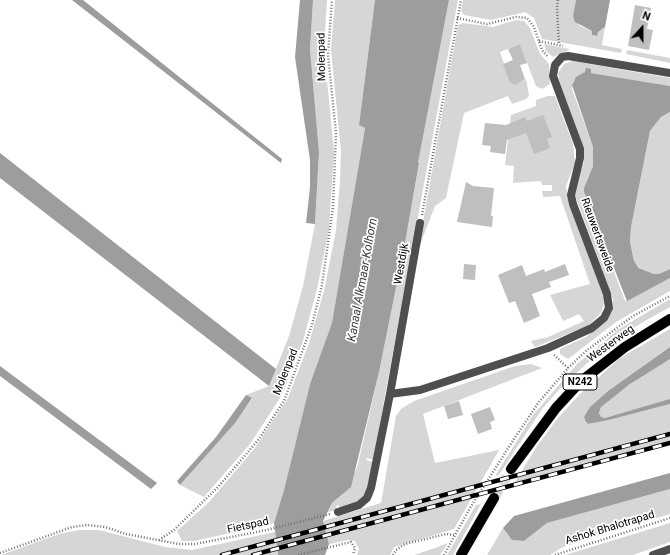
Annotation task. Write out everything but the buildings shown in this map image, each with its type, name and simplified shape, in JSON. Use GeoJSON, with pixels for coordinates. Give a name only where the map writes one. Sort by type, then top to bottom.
{"type":"FeatureCollection","features":[{"type":"Feature","properties":{"kind":"main road","name":"Westerweg"},"geometry":{"type":"LineString","coordinates":[[511,469],[524,449],[556,408],[580,382],[625,347],[670,319]]}},
{"type":"Feature","properties":{"kind":"main road"},"geometry":{"type":"LineString","coordinates":[[461,555],[494,498]]}},
{"type":"Feature","properties":{"kind":"main road"},"geometry":{"type":"LineString","coordinates":[[468,555],[484,516]]}},
{"type":"Feature","properties":{"kind":"street"},"geometry":{"type":"LineString","coordinates":[[558,61],[568,56],[670,73]]}},
{"type":"Feature","properties":{"kind":"street","name":"Rieuwertsweide"},"geometry":{"type":"LineString","coordinates":[[548,348],[574,337],[598,324],[607,314],[609,302],[573,204],[571,189],[579,165],[580,149],[553,76],[558,61]]}},
{"type":"Feature","properties":{"kind":"street","name":"Westdijk"},"geometry":{"type":"LineString","coordinates":[[338,512],[359,505],[370,493],[390,394],[420,223]]}},
{"type":"Feature","properties":{"kind":"street"},"geometry":{"type":"LineString","coordinates":[[390,394],[420,390],[548,348]]}},
{"type":"Feature","properties":{"kind":"street"},"geometry":{"type":"LineString","coordinates":[[653,555],[670,550]]}},
{"type":"Feature","properties":{"kind":"path","name":"Molenpad"},"geometry":{"type":"LineString","coordinates":[[159,540],[174,530],[219,486],[259,439],[284,401],[312,325],[322,285],[333,206],[336,133],[328,55],[332,0]]}},
{"type":"Feature","properties":{"kind":"path"},"geometry":{"type":"LineString","coordinates":[[420,223],[460,0]]}},
{"type":"Feature","properties":{"kind":"path"},"geometry":{"type":"LineString","coordinates":[[539,41],[559,45],[558,0]]}},
{"type":"Feature","properties":{"kind":"path"},"geometry":{"type":"LineString","coordinates":[[457,18],[487,24],[516,16],[527,18],[534,27],[545,55],[551,60],[558,61]]}},
{"type":"Feature","properties":{"kind":"path","name":"Westerweg"},"geometry":{"type":"LineString","coordinates":[[444,555],[470,508],[539,402],[568,368],[586,351],[633,316],[670,296]]}},
{"type":"Feature","properties":{"kind":"path"},"geometry":{"type":"LineString","coordinates":[[548,348],[557,359],[568,368]]}},
{"type":"Feature","properties":{"kind":"path","name":"Fietspad"},"geometry":{"type":"LineString","coordinates":[[159,540],[179,544],[195,544],[267,530],[338,512]]}},
{"type":"Feature","properties":{"kind":"path","name":"Ashok Bhalotrapad"},"geometry":{"type":"LineString","coordinates":[[555,555],[670,518]]}},
{"type":"Feature","properties":{"kind":"path"},"geometry":{"type":"LineString","coordinates":[[0,553],[72,527],[87,525],[105,527],[126,534],[159,540]]}},
{"type":"Feature","properties":{"kind":"path"},"geometry":{"type":"LineString","coordinates":[[393,555],[396,550],[405,544],[446,534],[456,535]]}},
{"type":"Feature","properties":{"kind":"path"},"geometry":{"type":"LineString","coordinates":[[298,555],[351,542],[355,548],[353,555]]}},
{"type":"Feature","properties":{"kind":"shaded area"},"geometry":{"type":"Polygon","coordinates":[[[313,0],[327,0],[324,49],[334,152],[329,229],[317,289],[303,341],[282,395],[250,444],[204,497],[180,485],[236,422],[252,399],[246,395],[269,386],[289,336],[303,286],[315,224],[319,152],[310,49],[313,0]]]}},
{"type":"Feature","properties":{"kind":"shaded area"},"geometry":{"type":"Polygon","coordinates":[[[335,0],[375,0],[359,125],[365,128],[332,324],[310,384],[284,490],[274,523],[195,541],[182,541],[177,531],[209,502],[255,448],[288,398],[309,343],[324,291],[336,230],[340,181],[341,152],[331,49],[335,0]]]}},
{"type":"Feature","properties":{"kind":"shaded area"},"geometry":{"type":"Polygon","coordinates":[[[449,0],[458,0],[373,460],[367,458],[366,460],[373,462],[370,480],[364,497],[357,504],[340,509],[339,505],[336,506],[337,510],[328,512],[332,503],[342,495],[357,468],[379,372],[405,243],[418,163],[449,0]]]}},
{"type":"Feature","properties":{"kind":"shaded area"},"geometry":{"type":"Polygon","coordinates":[[[463,0],[576,0],[573,16],[580,26],[592,31],[592,35],[596,36],[598,32],[605,27],[602,45],[622,49],[621,53],[542,39],[534,18],[525,12],[491,20],[464,15],[461,11],[463,0]]]}},
{"type":"Feature","properties":{"kind":"shaded area"},"geometry":{"type":"Polygon","coordinates":[[[516,20],[524,21],[530,28],[540,54],[549,64],[550,84],[542,89],[536,86],[520,44],[500,52],[511,84],[515,84],[526,79],[529,96],[526,99],[512,104],[508,96],[464,113],[446,198],[435,206],[418,250],[458,25],[463,23],[493,27],[516,20]]]}},
{"type":"Feature","properties":{"kind":"shaded area"},"geometry":{"type":"Polygon","coordinates":[[[544,44],[569,50],[553,57],[546,51],[544,44]]]}},
{"type":"Feature","properties":{"kind":"shaded area"},"geometry":{"type":"Polygon","coordinates":[[[627,50],[670,58],[670,63],[626,54],[627,50]]]}},
{"type":"Feature","properties":{"kind":"shaded area"},"geometry":{"type":"Polygon","coordinates":[[[573,61],[670,78],[670,86],[585,72],[573,81],[572,89],[593,147],[593,166],[584,188],[584,192],[625,301],[670,278],[670,291],[616,322],[568,359],[560,354],[560,349],[586,337],[607,320],[612,311],[613,299],[575,195],[576,182],[584,162],[584,152],[559,80],[558,73],[564,64],[573,61]]]}},
{"type":"Feature","properties":{"kind":"shaded area"},"geometry":{"type":"Polygon","coordinates":[[[548,96],[555,96],[573,144],[575,163],[566,186],[568,199],[604,297],[604,303],[601,313],[588,326],[535,347],[531,341],[548,337],[584,321],[579,314],[563,321],[550,295],[590,284],[560,196],[543,197],[542,191],[552,191],[552,185],[542,185],[541,181],[513,183],[514,166],[505,165],[511,115],[536,106],[536,100],[548,96]]]}},
{"type":"Feature","properties":{"kind":"shaded area"},"geometry":{"type":"Polygon","coordinates":[[[670,112],[670,269],[659,274],[654,274],[640,268],[634,261],[630,242],[631,227],[650,131],[661,117],[670,112]]]}},
{"type":"Feature","properties":{"kind":"shaded area"},"geometry":{"type":"Polygon","coordinates":[[[670,299],[670,307],[610,343],[564,384],[542,409],[499,475],[495,476],[533,415],[577,364],[619,329],[670,299]]]}},
{"type":"Feature","properties":{"kind":"shaded area"},"geometry":{"type":"Polygon","coordinates":[[[670,329],[670,347],[608,391],[590,407],[586,422],[588,424],[609,420],[670,404],[670,441],[515,482],[537,446],[557,419],[580,394],[620,358],[670,329]]]}},
{"type":"Feature","properties":{"kind":"shaded area"},"geometry":{"type":"Polygon","coordinates":[[[670,359],[670,400],[605,418],[601,417],[599,413],[601,407],[614,396],[648,371],[670,359]]]}},
{"type":"Feature","properties":{"kind":"shaded area"},"geometry":{"type":"Polygon","coordinates":[[[531,364],[542,368],[423,414],[435,463],[499,450],[454,529],[394,547],[390,555],[357,555],[359,549],[355,541],[348,540],[329,544],[323,521],[381,503],[396,416],[401,409],[414,401],[515,366],[531,364]]]}},
{"type":"Feature","properties":{"kind":"shaded area"},"geometry":{"type":"Polygon","coordinates":[[[670,489],[670,514],[563,547],[550,555],[487,555],[503,528],[512,540],[524,541],[547,523],[670,489]]]}},
{"type":"Feature","properties":{"kind":"shaded area"},"geometry":{"type":"Polygon","coordinates":[[[481,504],[453,555],[447,555],[476,505],[481,504]]]}},
{"type":"Feature","properties":{"kind":"shaded area"},"geometry":{"type":"Polygon","coordinates":[[[670,523],[670,542],[633,555],[565,555],[670,523]]]}},
{"type":"Feature","properties":{"kind":"shaded area"},"geometry":{"type":"Polygon","coordinates":[[[79,530],[99,530],[165,547],[192,550],[275,532],[278,555],[1,555],[59,534],[79,530]]]}},
{"type":"Feature","properties":{"kind":"shaded area"},"geometry":{"type":"Polygon","coordinates":[[[448,543],[440,555],[414,555],[435,548],[448,543]]]}},
{"type":"Feature","properties":{"kind":"water"},"geometry":{"type":"Polygon","coordinates":[[[72,0],[83,0],[282,159],[281,163],[72,0]]]}},
{"type":"Feature","properties":{"kind":"water"},"geometry":{"type":"Polygon","coordinates":[[[300,0],[313,0],[310,49],[319,152],[315,224],[306,223],[310,188],[310,160],[295,57],[300,0]]]}},
{"type":"Feature","properties":{"kind":"water","name":"Kanaal Alkmaar-Kolhorn"},"geometry":{"type":"Polygon","coordinates":[[[375,0],[449,0],[418,163],[405,243],[379,372],[351,487],[332,503],[323,521],[329,544],[325,555],[278,555],[274,523],[284,490],[310,384],[332,323],[365,128],[359,125],[375,0]]]}},
{"type":"Feature","properties":{"kind":"water"},"geometry":{"type":"Polygon","coordinates":[[[576,0],[610,0],[605,27],[598,32],[597,36],[592,35],[592,31],[575,22],[573,16],[576,0]]]}},
{"type":"Feature","properties":{"kind":"water"},"geometry":{"type":"Polygon","coordinates":[[[586,68],[591,69],[591,73],[670,86],[670,112],[661,117],[650,131],[631,227],[630,242],[634,261],[639,268],[654,274],[659,274],[670,269],[670,278],[627,301],[584,192],[584,188],[593,166],[593,147],[572,85],[576,77],[585,72],[586,68]]]}},
{"type":"Feature","properties":{"kind":"water"},"geometry":{"type":"Polygon","coordinates":[[[0,153],[276,369],[269,386],[0,178],[0,153]]]}},
{"type":"Feature","properties":{"kind":"water"},"geometry":{"type":"Polygon","coordinates":[[[670,347],[670,359],[630,384],[601,407],[599,413],[601,417],[605,418],[670,399],[670,404],[609,420],[588,424],[586,422],[584,417],[590,407],[608,391],[670,347]]]}},
{"type":"Feature","properties":{"kind":"water"},"geometry":{"type":"Polygon","coordinates":[[[0,366],[157,483],[151,489],[0,376],[0,366]]]}},
{"type":"Feature","properties":{"kind":"water"},"geometry":{"type":"Polygon","coordinates":[[[246,395],[252,398],[236,422],[180,485],[177,481],[216,437],[246,395]]]}},
{"type":"Feature","properties":{"kind":"water"},"geometry":{"type":"Polygon","coordinates":[[[670,473],[670,489],[547,523],[524,541],[512,540],[503,528],[514,516],[670,473]]]}},
{"type":"Feature","properties":{"kind":"tunnel"},"geometry":{"type":"LineString","coordinates":[[494,498],[511,469]]}},
{"type":"Feature","properties":{"kind":"railway"},"geometry":{"type":"LineString","coordinates":[[222,555],[670,434]]}},
{"type":"Feature","properties":{"kind":"railway"},"geometry":{"type":"LineString","coordinates":[[253,555],[670,443]]}}]}
